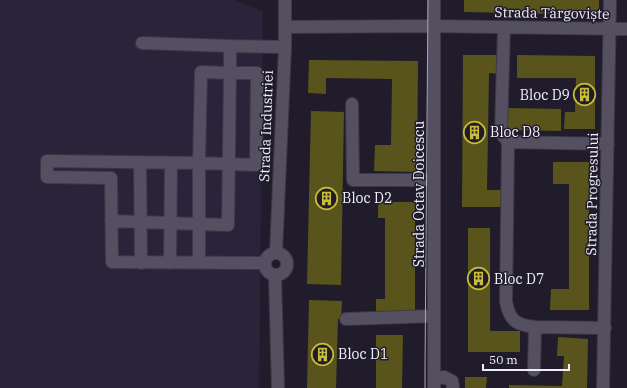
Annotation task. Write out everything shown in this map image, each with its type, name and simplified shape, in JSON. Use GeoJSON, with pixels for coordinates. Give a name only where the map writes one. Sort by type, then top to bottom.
{"type":"FeatureCollection","features":[{"type":"Feature","properties":{"kind":"street","name":"Strada Industriei"},"geometry":{"type":"LineString","coordinates":[[276,253],[285,27],[284,0]]}},
{"type":"Feature","properties":{"kind":"street","name":"Strada Octav Doicescu"},"geometry":{"type":"LineString","coordinates":[[434,0],[434,384]]}},
{"type":"Feature","properties":{"kind":"street","name":"Strada Progresului"},"geometry":{"type":"LineString","coordinates":[[604,388],[610,0]]}},
{"type":"Feature","properties":{"kind":"street","name":"Strada Târgoviște"},"geometry":{"type":"LineString","coordinates":[[285,27],[434,26],[627,29]]}},
{"type":"Feature","properties":{"kind":"street"},"geometry":{"type":"LineString","coordinates":[[504,27],[501,133],[508,142],[506,302],[508,313],[515,321],[523,326],[604,328]]}},
{"type":"Feature","properties":{"kind":"street"},"geometry":{"type":"LineString","coordinates":[[142,43],[284,47]]}},
{"type":"Feature","properties":{"kind":"street"},"geometry":{"type":"LineString","coordinates":[[112,221],[228,225],[230,46]]}},
{"type":"Feature","properties":{"kind":"street"},"geometry":{"type":"LineString","coordinates":[[199,263],[199,164],[201,72],[257,73],[256,166],[229,164],[199,164],[140,162],[48,161],[47,177],[111,178],[112,262],[141,263],[199,263],[265,263]]}},
{"type":"Feature","properties":{"kind":"street"},"geometry":{"type":"LineString","coordinates":[[352,104],[352,180],[434,180]]}},
{"type":"Feature","properties":{"kind":"street"},"geometry":{"type":"LineString","coordinates":[[508,142],[608,144]]}},
{"type":"Feature","properties":{"kind":"street"},"geometry":{"type":"LineString","coordinates":[[140,162],[141,263]]}},
{"type":"Feature","properties":{"kind":"street"},"geometry":{"type":"LineString","coordinates":[[170,263],[171,163]]}},
{"type":"Feature","properties":{"kind":"street"},"geometry":{"type":"LineString","coordinates":[[276,253],[281,254],[284,257],[287,265],[283,272],[275,275],[271,274],[265,268],[265,263],[268,256],[276,253]]}},
{"type":"Feature","properties":{"kind":"street"},"geometry":{"type":"LineString","coordinates":[[275,275],[278,388]]}},
{"type":"Feature","properties":{"kind":"street"},"geometry":{"type":"LineString","coordinates":[[346,319],[434,316]]}},
{"type":"Feature","properties":{"kind":"street"},"geometry":{"type":"LineString","coordinates":[[534,370],[535,327]]}},
{"type":"Feature","properties":{"kind":"street"},"geometry":{"type":"LineString","coordinates":[[434,384],[444,377],[452,381],[453,388]]}},
{"type":"Feature","properties":{"kind":"shaded area"},"geometry":{"type":"Polygon","coordinates":[[[0,0],[234,0],[263,11],[259,388],[0,388],[0,0]]]}},
{"type":"Feature","properties":{"kind":"building"},"geometry":{"type":"Polygon","coordinates":[[[464,0],[599,0],[599,15],[464,12],[464,0]]]}},
{"type":"Feature","properties":{"kind":"building","name":"Bloc D8"},"geometry":{"type":"Polygon","coordinates":[[[463,55],[499,55],[499,74],[489,73],[487,190],[503,190],[503,207],[462,207],[463,55]]]}},
{"type":"Feature","properties":{"kind":"building","name":"Bloc D9"},"geometry":{"type":"Polygon","coordinates":[[[517,55],[595,56],[595,129],[564,129],[565,112],[575,112],[576,78],[517,78],[517,55]]]}},
{"type":"Feature","properties":{"kind":"building"},"geometry":{"type":"Polygon","coordinates":[[[309,60],[418,61],[417,172],[374,171],[375,145],[391,145],[392,79],[326,78],[326,94],[308,93],[309,60]]]}},
{"type":"Feature","properties":{"kind":"building"},"geometry":{"type":"Polygon","coordinates":[[[508,108],[561,109],[561,131],[508,130],[508,108]]]}},
{"type":"Feature","properties":{"kind":"building","name":"Bloc D2"},"geometry":{"type":"Polygon","coordinates":[[[311,111],[344,112],[341,285],[307,284],[311,111]]]}},
{"type":"Feature","properties":{"kind":"building"},"geometry":{"type":"Polygon","coordinates":[[[553,162],[589,162],[589,310],[550,310],[551,289],[569,289],[569,184],[553,184],[553,162]]]}},
{"type":"Feature","properties":{"kind":"building"},"geometry":{"type":"Polygon","coordinates":[[[378,202],[415,202],[415,316],[376,316],[376,299],[385,299],[385,218],[378,218],[378,202]]]}},
{"type":"Feature","properties":{"kind":"building","name":"Bloc D7"},"geometry":{"type":"Polygon","coordinates":[[[468,228],[490,228],[490,331],[520,331],[520,352],[468,352],[468,228]]]}},
{"type":"Feature","properties":{"kind":"building","name":"Bloc D1"},"geometry":{"type":"Polygon","coordinates":[[[309,300],[342,301],[341,319],[338,319],[336,388],[307,388],[309,300]]]}},
{"type":"Feature","properties":{"kind":"building"},"geometry":{"type":"Polygon","coordinates":[[[376,335],[403,335],[402,388],[376,388],[376,335]]]}},
{"type":"Feature","properties":{"kind":"building"},"geometry":{"type":"Polygon","coordinates":[[[558,337],[588,339],[587,388],[509,388],[509,385],[562,386],[564,356],[557,356],[558,337]]]}},
{"type":"Feature","properties":{"kind":"building"},"geometry":{"type":"Polygon","coordinates":[[[465,377],[487,377],[486,388],[465,388],[465,377]]]}},
{"type":"Feature","properties":{"kind":"tram line"},"geometry":{"type":"LineString","coordinates":[[425,388],[428,0]]}},
{"type":"Feature","properties":{"kind":"place","name":"Bloc D9"},"geometry":{"type":"Point","coordinates":[585,95]}},
{"type":"Feature","properties":{"kind":"place","name":"Bloc D8"},"geometry":{"type":"Point","coordinates":[475,132]}},
{"type":"Feature","properties":{"kind":"place","name":"Bloc D2"},"geometry":{"type":"Point","coordinates":[326,198]}},
{"type":"Feature","properties":{"kind":"place","name":"Bloc D7"},"geometry":{"type":"Point","coordinates":[479,279]}},
{"type":"Feature","properties":{"kind":"place","name":"Bloc D1"},"geometry":{"type":"Point","coordinates":[322,354]}}]}
